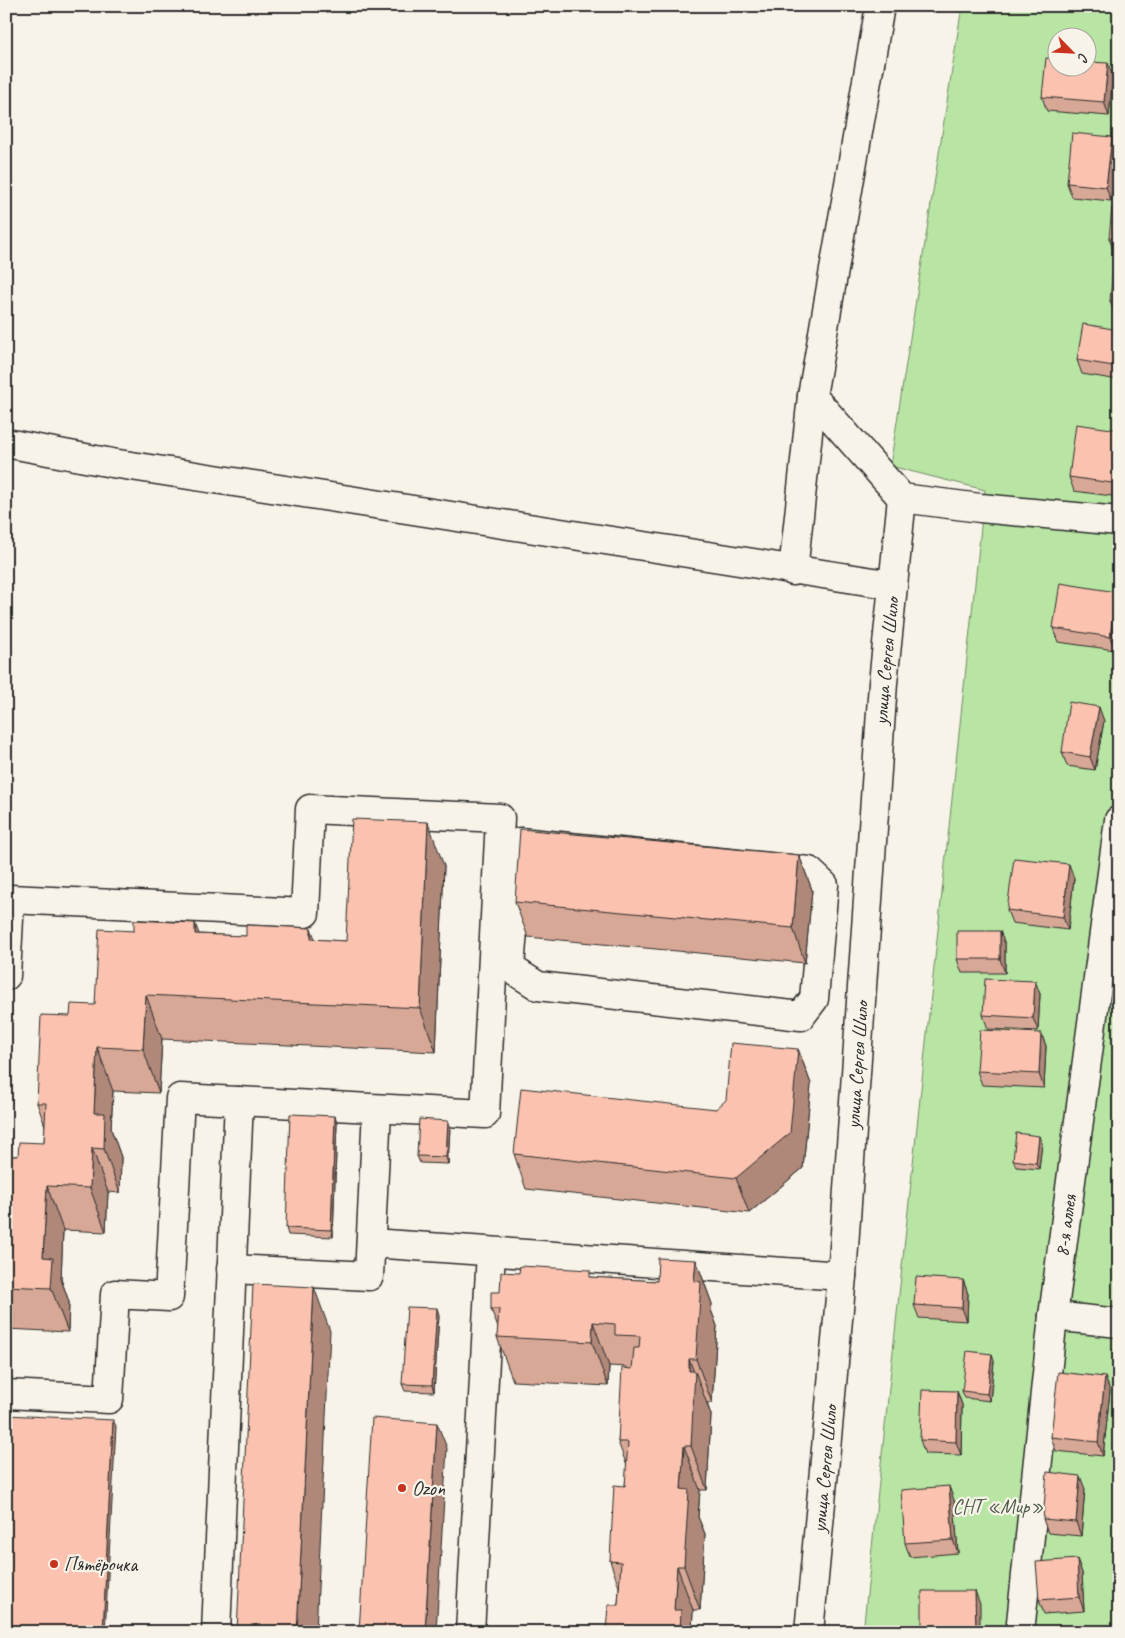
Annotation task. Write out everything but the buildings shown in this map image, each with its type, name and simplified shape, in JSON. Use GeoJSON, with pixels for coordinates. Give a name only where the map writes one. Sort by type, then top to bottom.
{"type":"FeatureCollection","features":[{"type":"Feature","properties":{"kind":"street"},"geometry":{"type":"LineString","coordinates":[[793,571],[812,396],[880,6]]}},
{"type":"Feature","properties":{"kind":"street"},"geometry":{"type":"LineString","coordinates":[[812,396],[902,498],[980,508],[1119,521]]}},
{"type":"Feature","properties":{"kind":"street"},"geometry":{"type":"LineString","coordinates":[[6,443],[112,463],[793,571],[893,585]]}},
{"type":"Feature","properties":{"kind":"street","name":"улица Сергея Шило"},"geometry":{"type":"LineString","coordinates":[[808,1632],[842,1276],[883,684],[902,498]]}},
{"type":"Feature","properties":{"kind":"street"},"geometry":{"type":"LineString","coordinates":[[6,976],[10,900],[305,913],[310,809],[500,818],[509,841],[510,968],[538,986],[801,1016],[814,999],[824,885],[809,871],[509,841]]}},
{"type":"Feature","properties":{"kind":"street","name":"8-я аллея"},"geometry":{"type":"LineString","coordinates":[[1020,1632],[1053,1316],[1119,820]]}},
{"type":"Feature","properties":{"kind":"street"},"geometry":{"type":"LineString","coordinates":[[6,1394],[109,1399],[115,1294],[169,1297],[180,1098],[485,1114],[509,841]]}},
{"type":"Feature","properties":{"kind":"street"},"geometry":{"type":"LineString","coordinates":[[216,1632],[239,1101]]}},
{"type":"Feature","properties":{"kind":"street"},"geometry":{"type":"LineString","coordinates":[[231,1270],[369,1276],[377,1109]]}},
{"type":"Feature","properties":{"kind":"street"},"geometry":{"type":"LineString","coordinates":[[371,1243],[842,1276]]}},
{"type":"Feature","properties":{"kind":"street"},"geometry":{"type":"LineString","coordinates":[[470,1632],[491,1252]]}},
{"type":"Feature","properties":{"kind":"street"},"geometry":{"type":"LineString","coordinates":[[1053,1316],[1119,1323]]}},
{"type":"Feature","properties":{"kind":"green space","name":"СНТ «Мир»"},"geometry":{"type":"Polygon","coordinates":[[[962,6],[1119,6],[1119,1632],[863,1632],[985,490],[890,466],[962,6]]]}},
{"type":"Feature","properties":{"kind":"place","name":"Ozon"},"geometry":{"type":"Point","coordinates":[402,1488]}},
{"type":"Feature","properties":{"kind":"place","name":"Пятёрочка"},"geometry":{"type":"Point","coordinates":[54,1564]}}]}
